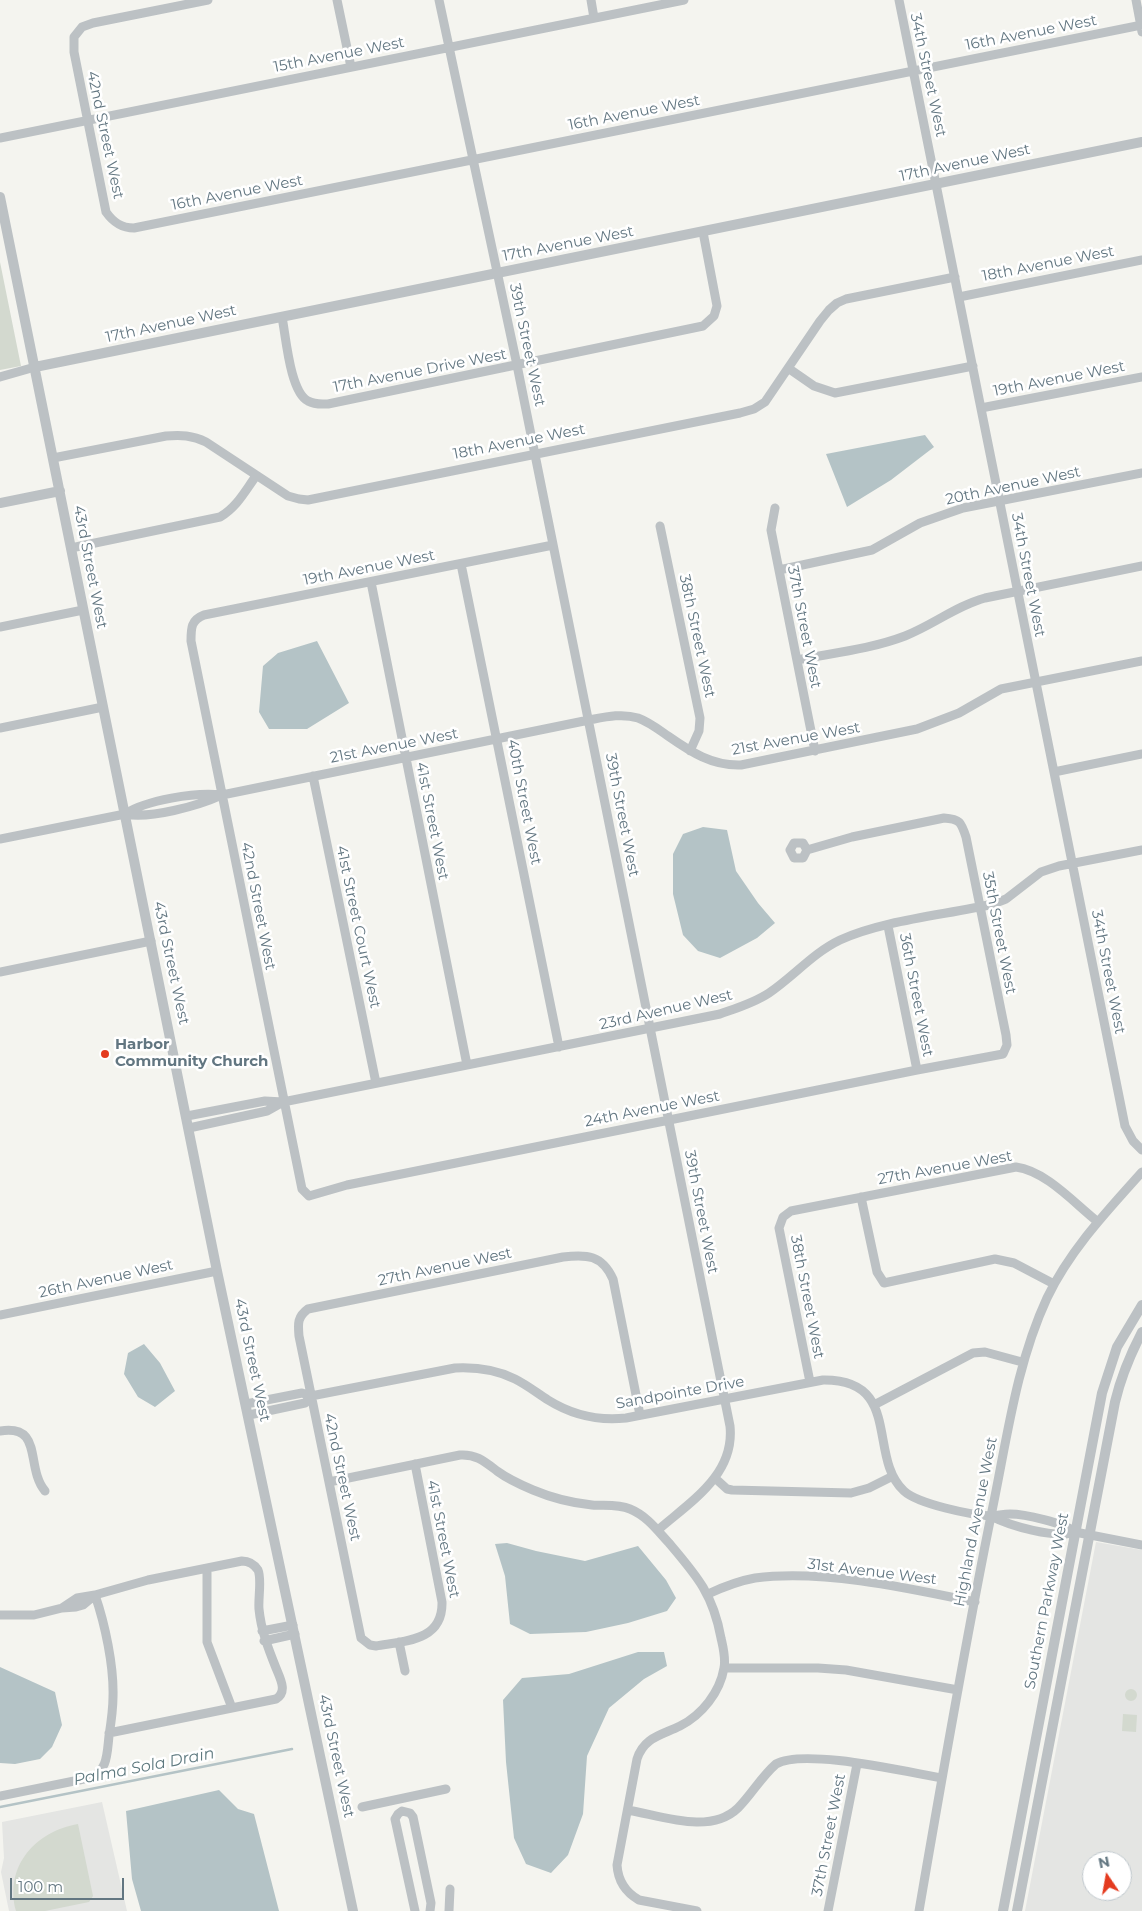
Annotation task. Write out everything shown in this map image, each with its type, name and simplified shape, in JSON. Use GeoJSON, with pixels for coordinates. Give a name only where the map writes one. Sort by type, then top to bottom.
{"type":"FeatureCollection","features":[{"type":"Feature","properties":{"kind":"street","name":"42nd Street West"},"geometry":{"type":"LineString","coordinates":[[131,228],[115,222],[106,212],[74,52],[73,41],[75,34],[82,27],[93,23],[208,0]]}},
{"type":"Feature","properties":{"kind":"street"},"geometry":{"type":"LineString","coordinates":[[337,0],[351,67]]}},
{"type":"Feature","properties":{"kind":"street","name":"39th Street West"},"geometry":{"type":"LineString","coordinates":[[439,0],[517,365],[731,1431],[725,1463],[716,1479],[658,1530]]}},
{"type":"Feature","properties":{"kind":"street"},"geometry":{"type":"LineString","coordinates":[[591,0],[594,18]]}},
{"type":"Feature","properties":{"kind":"street","name":"15th Avenue West"},"geometry":{"type":"LineString","coordinates":[[0,138],[684,0]]}},
{"type":"Feature","properties":{"kind":"street","name":"34th Street West"},"geometry":{"type":"LineString","coordinates":[[899,0],[1125,1126],[1132,1141],[1142,1150]]}},
{"type":"Feature","properties":{"kind":"street"},"geometry":{"type":"LineString","coordinates":[[1136,0],[1142,28]]}},
{"type":"Feature","properties":{"kind":"street","name":"16th Avenue West"},"geometry":{"type":"LineString","coordinates":[[131,228],[914,70],[1142,28]]}},
{"type":"Feature","properties":{"kind":"street","name":"17th Avenue West"},"geometry":{"type":"LineString","coordinates":[[0,377],[35,367],[1142,142]]}},
{"type":"Feature","properties":{"kind":"street","name":"43rd Street West"},"geometry":{"type":"LineString","coordinates":[[0,197],[217,1270],[353,1911]]}},
{"type":"Feature","properties":{"kind":"street","name":"17th Avenue Drive West"},"geometry":{"type":"LineString","coordinates":[[282,317],[298,391],[304,398],[315,404],[328,404],[692,330],[707,324],[714,316],[716,306],[703,232]]}},
{"type":"Feature","properties":{"kind":"street","name":"18th Avenue West"},"geometry":{"type":"LineString","coordinates":[[959,297],[1142,260]]}},
{"type":"Feature","properties":{"kind":"street","name":"18th Avenue West"},"geometry":{"type":"LineString","coordinates":[[53,458],[185,434],[206,442],[288,496],[308,500],[535,455],[754,409],[765,402],[828,310],[837,303],[859,296],[955,277]]}},
{"type":"Feature","properties":{"kind":"street"},"geometry":{"type":"LineString","coordinates":[[788,368],[814,386],[834,393],[973,366]]}},
{"type":"Feature","properties":{"kind":"street","name":"19th Avenue West"},"geometry":{"type":"LineString","coordinates":[[981,408],[1142,377]]}},
{"type":"Feature","properties":{"kind":"street","name":"20th Avenue West"},"geometry":{"type":"LineString","coordinates":[[779,570],[872,550],[933,518],[963,508],[1142,473]]}},
{"type":"Feature","properties":{"kind":"street"},"geometry":{"type":"LineString","coordinates":[[71,548],[220,517],[229,512],[256,476]]}},
{"type":"Feature","properties":{"kind":"street"},"geometry":{"type":"LineString","coordinates":[[0,503],[60,491]]}},
{"type":"Feature","properties":{"kind":"street","name":"37th Street West"},"geometry":{"type":"LineString","coordinates":[[775,508],[771,530],[815,751]]}},
{"type":"Feature","properties":{"kind":"street","name":"38th Street West"},"geometry":{"type":"LineString","coordinates":[[660,526],[700,718],[699,731],[690,751]]}},
{"type":"Feature","properties":{"kind":"street","name":"19th Avenue West"},"geometry":{"type":"LineString","coordinates":[[192,624],[196,618],[204,616],[553,545]]}},
{"type":"Feature","properties":{"kind":"street","name":"40th Street West"},"geometry":{"type":"LineString","coordinates":[[461,564],[559,1047]]}},
{"type":"Feature","properties":{"kind":"street"},"geometry":{"type":"LineString","coordinates":[[797,660],[891,641],[929,625],[950,611],[969,602],[1142,566]]}},
{"type":"Feature","properties":{"kind":"street","name":"41st Street West"},"geometry":{"type":"LineString","coordinates":[[371,582],[467,1065]]}},
{"type":"Feature","properties":{"kind":"street"},"geometry":{"type":"LineString","coordinates":[[0,627],[83,610]]}},
{"type":"Feature","properties":{"kind":"street","name":"42nd Street West"},"geometry":{"type":"LineString","coordinates":[[192,624],[191,641],[283,1102],[302,1189],[306,1193]]}},
{"type":"Feature","properties":{"kind":"street","name":"21st Avenue West"},"geometry":{"type":"LineString","coordinates":[[0,839],[125,814],[136,806],[203,793],[222,794],[589,720],[620,716],[638,718],[652,724],[704,759],[721,764],[735,765],[815,751],[917,729],[959,713],[1001,689],[1142,660]]}},
{"type":"Feature","properties":{"kind":"street"},"geometry":{"type":"LineString","coordinates":[[0,728],[103,707]]}},
{"type":"Feature","properties":{"kind":"street"},"geometry":{"type":"LineString","coordinates":[[1054,772],[1142,754]]}},
{"type":"Feature","properties":{"kind":"street","name":"41st Street Court West"},"geometry":{"type":"LineString","coordinates":[[313,776],[376,1083]]}},
{"type":"Feature","properties":{"kind":"street","name":"35th Street West"},"geometry":{"type":"LineString","coordinates":[[808,850],[852,837],[944,818],[956,819],[959,822],[966,838],[1006,1035],[1005,1051]]}},
{"type":"Feature","properties":{"kind":"street","name":"23rd Avenue West"},"geometry":{"type":"LineString","coordinates":[[187,1116],[265,1101],[283,1102],[720,1014],[750,1003],[771,992],[813,956],[828,946],[853,935],[993,904],[1006,899],[1042,872],[1072,863],[1142,850]]}},
{"type":"Feature","properties":{"kind":"street","name":"36th Street West"},"geometry":{"type":"LineString","coordinates":[[888,926],[917,1070]]}},
{"type":"Feature","properties":{"kind":"street"},"geometry":{"type":"LineString","coordinates":[[0,972],[151,941]]}},
{"type":"Feature","properties":{"kind":"street","name":"24th Avenue West"},"geometry":{"type":"LineString","coordinates":[[306,1193],[309,1196],[313,1196],[329,1189],[347,1185],[917,1070],[996,1056],[1005,1051]]}},
{"type":"Feature","properties":{"kind":"street","name":"23rd Avenue West"},"geometry":{"type":"LineString","coordinates":[[189,1128],[267,1111],[283,1102]]}},
{"type":"Feature","properties":{"kind":"street","name":"27th Avenue West"},"geometry":{"type":"LineString","coordinates":[[783,1217],[791,1211],[1016,1167],[1025,1168],[1042,1176],[1098,1222]]}},
{"type":"Feature","properties":{"kind":"street","name":"Highland Avenue West"},"geometry":{"type":"LineString","coordinates":[[919,1911],[974,1602],[1022,1362],[1033,1331],[1054,1284],[1098,1222],[1142,1172]]}},
{"type":"Feature","properties":{"kind":"street"},"geometry":{"type":"LineString","coordinates":[[861,1196],[877,1272],[884,1282],[995,1259],[1014,1263],[1054,1284]]}},
{"type":"Feature","properties":{"kind":"street","name":"38th Street West"},"geometry":{"type":"LineString","coordinates":[[783,1217],[779,1228],[810,1382]]}},
{"type":"Feature","properties":{"kind":"street","name":"27th Avenue West"},"geometry":{"type":"LineString","coordinates":[[300,1316],[310,1308],[563,1257],[588,1256],[606,1267],[613,1279],[640,1415]]}},
{"type":"Feature","properties":{"kind":"street","name":"26th Avenue West"},"geometry":{"type":"LineString","coordinates":[[0,1315],[217,1270]]}},
{"type":"Feature","properties":{"kind":"street","name":"Southern Parkway West"},"geometry":{"type":"LineString","coordinates":[[1003,1911],[1102,1393],[1117,1347],[1142,1305]]}},
{"type":"Feature","properties":{"kind":"street","name":"42nd Street West"},"geometry":{"type":"LineString","coordinates":[[300,1316],[298,1322],[299,1336],[361,1638],[366,1643],[376,1646],[399,1642]]}},
{"type":"Feature","properties":{"kind":"street","name":"Southern Parkway West"},"geometry":{"type":"LineString","coordinates":[[1017,1911],[1089,1534],[1120,1383],[1142,1332]]}},
{"type":"Feature","properties":{"kind":"street"},"geometry":{"type":"LineString","coordinates":[[874,1406],[973,1353],[985,1352],[1022,1362]]}},
{"type":"Feature","properties":{"kind":"street","name":"Sandpointe Drive"},"geometry":{"type":"LineString","coordinates":[[246,1404],[302,1393],[311,1396],[446,1369],[474,1368],[509,1376],[558,1406],[586,1416],[608,1420],[810,1382],[830,1380],[845,1382],[862,1391],[874,1406],[893,1476],[904,1491],[923,1502],[991,1516],[1010,1525],[1062,1535],[1075,1532],[1089,1534],[1142,1545]]}},
{"type":"Feature","properties":{"kind":"street","name":"Sandpointe Drive"},"geometry":{"type":"LineString","coordinates":[[249,1415],[305,1403],[311,1396]]}},
{"type":"Feature","properties":{"kind":"street"},"geometry":{"type":"LineString","coordinates":[[0,1431],[12,1430],[23,1433],[29,1442],[38,1482],[45,1491]]}},
{"type":"Feature","properties":{"kind":"street"},"geometry":{"type":"LineString","coordinates":[[329,1482],[460,1455],[473,1456],[485,1461],[510,1479],[543,1494],[577,1502],[621,1506],[632,1510],[651,1522],[696,1574],[708,1594],[719,1623],[724,1668],[713,1696],[700,1712],[681,1726],[651,1739],[642,1747],[637,1759],[617,1865],[623,1886],[632,1896],[639,1900],[697,1911]]}},
{"type":"Feature","properties":{"kind":"street","name":"41st Street West"},"geometry":{"type":"LineString","coordinates":[[399,1642],[424,1636],[435,1626],[439,1620],[442,1602],[415,1464]]}},
{"type":"Feature","properties":{"kind":"street"},"geometry":{"type":"LineString","coordinates":[[716,1479],[727,1489],[732,1490],[851,1493],[869,1488],[893,1476]]}},
{"type":"Feature","properties":{"kind":"street"},"geometry":{"type":"LineString","coordinates":[[0,1615],[34,1615],[62,1608],[77,1598],[95,1595],[148,1580],[242,1560],[247,1561],[256,1568],[259,1576],[258,1591],[262,1631],[264,1641],[279,1676],[283,1691],[281,1696],[276,1699],[110,1733]]}},
{"type":"Feature","properties":{"kind":"street"},"geometry":{"type":"LineString","coordinates":[[207,1568],[207,1642],[232,1708]]}},
{"type":"Feature","properties":{"kind":"street","name":"31st Avenue West"},"geometry":{"type":"LineString","coordinates":[[708,1594],[723,1586],[755,1578],[815,1577],[888,1585],[974,1602]]}},
{"type":"Feature","properties":{"kind":"street"},"geometry":{"type":"LineString","coordinates":[[0,1796],[94,1776],[103,1769],[106,1763],[113,1698],[102,1617],[95,1595]]}},
{"type":"Feature","properties":{"kind":"street"},"geometry":{"type":"LineString","coordinates":[[262,1631],[294,1630]]}},
{"type":"Feature","properties":{"kind":"street"},"geometry":{"type":"LineString","coordinates":[[264,1641],[294,1630]]}},
{"type":"Feature","properties":{"kind":"street"},"geometry":{"type":"LineString","coordinates":[[399,1642],[405,1670]]}},
{"type":"Feature","properties":{"kind":"street"},"geometry":{"type":"LineString","coordinates":[[724,1668],[818,1668],[846,1670],[958,1690]]}},
{"type":"Feature","properties":{"kind":"street"},"geometry":{"type":"LineString","coordinates":[[628,1810],[706,1823],[728,1816],[738,1808],[769,1770],[782,1760],[811,1758],[942,1778]]}},
{"type":"Feature","properties":{"kind":"street","name":"37th Street West"},"geometry":{"type":"LineString","coordinates":[[828,1911],[857,1764]]}},
{"type":"Feature","properties":{"kind":"street"},"geometry":{"type":"LineString","coordinates":[[362,1807],[446,1789]]}},
{"type":"Feature","properties":{"kind":"street"},"geometry":{"type":"LineString","coordinates":[[400,1799],[402,1812]]}},
{"type":"Feature","properties":{"kind":"street"},"geometry":{"type":"LineString","coordinates":[[415,1911],[395,1820],[398,1814],[402,1812],[410,1813],[413,1817],[431,1903],[430,1911]]}},
{"type":"Feature","properties":{"kind":"street"},"geometry":{"type":"LineString","coordinates":[[449,1911],[450,1889]]}},
{"type":"Feature","properties":{"kind":"shaded area"},"geometry":{"type":"Polygon","coordinates":[[[0,262],[21,366],[0,370],[0,262]]]}},
{"type":"Feature","properties":{"kind":"shaded area"},"geometry":{"type":"Polygon","coordinates":[[[925,435],[934,447],[891,480],[847,507],[826,454],[925,435]]]}},
{"type":"Feature","properties":{"kind":"shaded area"},"geometry":{"type":"Polygon","coordinates":[[[317,641],[349,703],[307,729],[269,729],[259,712],[263,666],[278,653],[317,641]]]}},
{"type":"Feature","properties":{"kind":"shaded area"},"geometry":{"type":"Polygon","coordinates":[[[703,827],[727,830],[736,871],[758,903],[775,923],[757,938],[720,958],[698,951],[683,935],[673,894],[673,854],[683,834],[703,827]]]}},
{"type":"Feature","properties":{"kind":"shaded area"},"geometry":{"type":"Polygon","coordinates":[[[144,1344],[160,1363],[175,1391],[155,1407],[138,1397],[124,1374],[128,1353],[144,1344]]]}},
{"type":"Feature","properties":{"kind":"shaded area"},"geometry":{"type":"Polygon","coordinates":[[[1096,1542],[1142,1550],[1142,1911],[1025,1911],[1096,1542]]]}},
{"type":"Feature","properties":{"kind":"shaded area"},"geometry":{"type":"Polygon","coordinates":[[[507,1543],[585,1561],[638,1546],[666,1580],[676,1598],[667,1611],[628,1623],[586,1632],[530,1634],[510,1624],[505,1576],[495,1544],[507,1543]]]}},
{"type":"Feature","properties":{"kind":"shaded area"},"geometry":{"type":"Polygon","coordinates":[[[638,1652],[664,1652],[667,1666],[644,1679],[609,1708],[587,1756],[583,1814],[568,1855],[551,1873],[526,1864],[514,1838],[506,1762],[503,1700],[522,1678],[569,1674],[638,1652]]]}},
{"type":"Feature","properties":{"kind":"shaded area"},"geometry":{"type":"Polygon","coordinates":[[[0,1667],[55,1692],[62,1725],[52,1747],[40,1759],[15,1764],[0,1763],[0,1667]]]}},
{"type":"Feature","properties":{"kind":"shaded area"},"geometry":{"type":"Polygon","coordinates":[[[1131,1689],[1137,1695],[1131,1701],[1125,1695],[1131,1689]]]}},
{"type":"Feature","properties":{"kind":"shaded area"},"geometry":{"type":"Polygon","coordinates":[[[1123,1714],[1137,1715],[1136,1732],[1122,1731],[1123,1714]]]}},
{"type":"Feature","properties":{"kind":"shaded area"},"geometry":{"type":"Polygon","coordinates":[[[219,1790],[238,1809],[254,1814],[279,1911],[141,1911],[132,1879],[126,1811],[219,1790]]]}},
{"type":"Feature","properties":{"kind":"shaded area"},"geometry":{"type":"Polygon","coordinates":[[[102,1802],[127,1911],[9,1911],[1,1872],[4,1858],[2,1822],[102,1802]]]}},
{"type":"Feature","properties":{"kind":"shaded area"},"geometry":{"type":"Polygon","coordinates":[[[78,1824],[93,1896],[89,1902],[45,1911],[16,1911],[13,1895],[15,1879],[19,1866],[27,1853],[49,1834],[78,1824]]]}},
{"type":"Feature","properties":{"kind":"waterway","name":"Palma Sola Drain"},"geometry":{"type":"LineString","coordinates":[[0,1807],[292,1749]]}},
{"type":"Feature","properties":{"kind":"place","name":"Harbor Community Church"},"geometry":{"type":"Point","coordinates":[105,1054]}}]}
